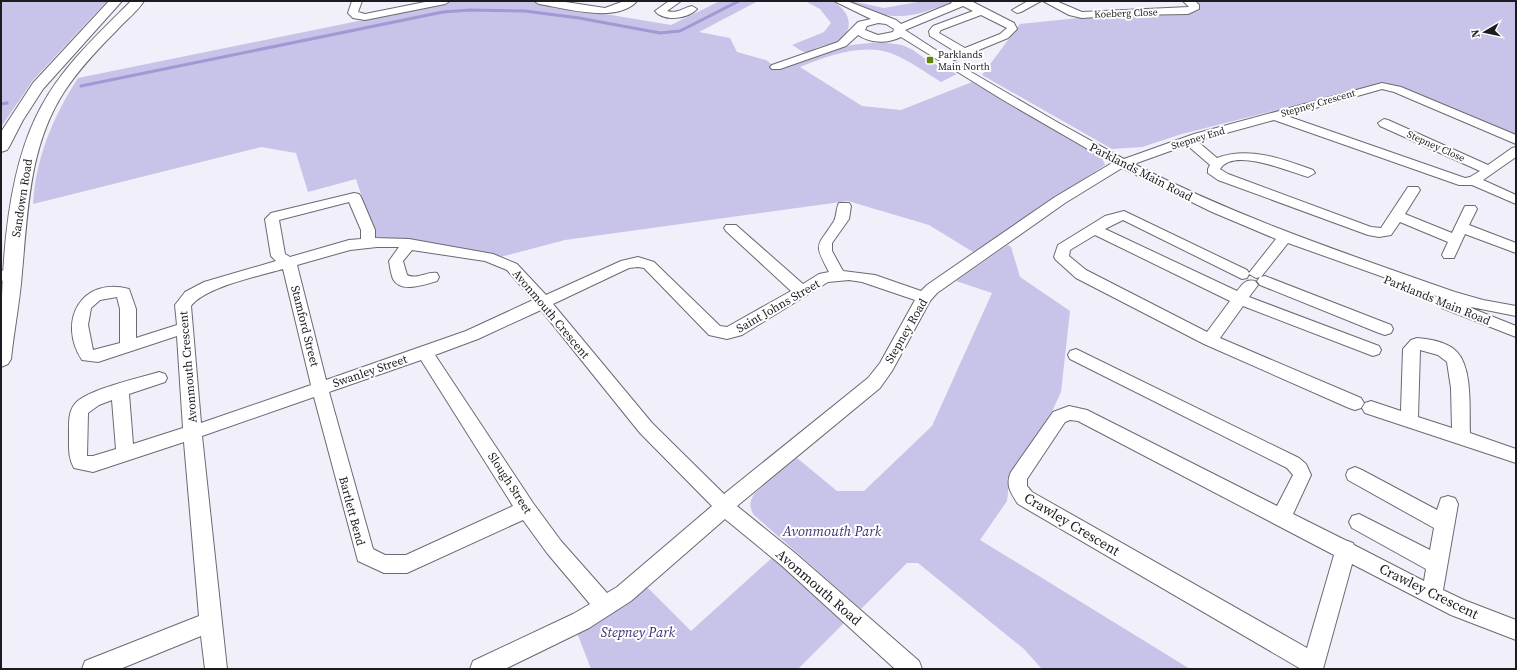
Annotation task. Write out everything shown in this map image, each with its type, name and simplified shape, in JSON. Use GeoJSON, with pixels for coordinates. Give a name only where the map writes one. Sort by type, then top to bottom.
{"type":"FeatureCollection","features":[{"type":"Feature","properties":{"kind":"main road"},"geometry":{"type":"LineString","coordinates":[[1,147],[15,120],[38,86],[116,1]]}},
{"type":"Feature","properties":{"kind":"main road","name":"Sandown Road"},"geometry":{"type":"LineString","coordinates":[[1,360],[7,275],[28,155],[39,124],[69,75],[138,1]]}},
{"type":"Feature","properties":{"kind":"street"},"geometry":{"type":"LineString","coordinates":[[357,1],[353,13],[361,17],[446,1]]}},
{"type":"Feature","properties":{"kind":"street"},"geometry":{"type":"LineString","coordinates":[[539,1],[605,10],[615,9],[632,1]]}},
{"type":"Feature","properties":{"kind":"street"},"geometry":{"type":"LineString","coordinates":[[676,1],[660,11],[666,15],[676,16],[692,9]]}},
{"type":"Feature","properties":{"kind":"street"},"geometry":{"type":"LineString","coordinates":[[838,1],[884,20]]}},
{"type":"Feature","properties":{"kind":"street"},"geometry":{"type":"LineString","coordinates":[[838,1],[852,12],[864,35],[880,38]]}},
{"type":"Feature","properties":{"kind":"street"},"geometry":{"type":"LineString","coordinates":[[1017,10],[1036,1]]}},
{"type":"Feature","properties":{"kind":"street","name":"Koeberg Close"},"geometry":{"type":"LineString","coordinates":[[1048,1],[1070,12],[1082,15],[1123,12],[1188,11],[1194,9],[1194,5],[1188,1]]}},
{"type":"Feature","properties":{"kind":"street"},"geometry":{"type":"LineString","coordinates":[[828,50],[894,36],[899,30],[961,2],[1010,25],[1012,29],[1004,36],[964,52],[949,63]]}},
{"type":"Feature","properties":{"kind":"street"},"geometry":{"type":"LineString","coordinates":[[964,52],[938,38],[934,34],[934,31],[937,28],[981,11]]}},
{"type":"Feature","properties":{"kind":"street"},"geometry":{"type":"LineString","coordinates":[[776,67],[842,44],[859,27],[868,21],[915,18],[939,12]]}},
{"type":"Feature","properties":{"kind":"street","name":"Parklands Main Road"},"geometry":{"type":"LineString","coordinates":[[884,20],[894,23],[899,30],[949,63],[1123,164],[1195,199],[1284,237],[1337,257],[1464,299],[1516,313]]}},
{"type":"Feature","properties":{"kind":"street","name":"Parklands Main Road"},"geometry":{"type":"LineString","coordinates":[[880,38],[907,43],[949,63]]}},
{"type":"Feature","properties":{"kind":"street","name":"Stepney Crescent"},"geometry":{"type":"LineString","coordinates":[[1385,86],[1397,89],[1515,149],[1474,181],[1456,181],[1275,116],[1346,95],[1385,86]]}},
{"type":"Feature","properties":{"kind":"street","name":"Stepney End"},"geometry":{"type":"LineString","coordinates":[[1123,164],[1193,139],[1275,116]]}},
{"type":"Feature","properties":{"kind":"street","name":"Stepney Close"},"geometry":{"type":"LineString","coordinates":[[1384,123],[1488,170]]}},
{"type":"Feature","properties":{"kind":"street"},"geometry":{"type":"LineString","coordinates":[[1193,139],[1222,161]]}},
{"type":"Feature","properties":{"kind":"street"},"geometry":{"type":"LineString","coordinates":[[1308,173],[1261,157],[1222,161],[1214,169],[1216,173],[1222,177],[1368,231],[1379,233],[1386,232],[1413,190]]}},
{"type":"Feature","properties":{"kind":"street","name":"Stepney Road"},"geometry":{"type":"LineString","coordinates":[[725,507],[733,497],[874,383],[886,367],[924,298],[932,289],[1060,200],[1115,166],[1123,164]]}},
{"type":"Feature","properties":{"kind":"street"},"geometry":{"type":"LineString","coordinates":[[1474,181],[1516,200]]}},
{"type":"Feature","properties":{"kind":"street"},"geometry":{"type":"LineString","coordinates":[[289,262],[278,256],[272,220],[276,216],[350,196],[354,197],[368,230],[368,242]]}},
{"type":"Feature","properties":{"kind":"street"},"geometry":{"type":"LineString","coordinates":[[838,275],[825,251],[825,243],[842,219],[844,206]]}},
{"type":"Feature","properties":{"kind":"street"},"geometry":{"type":"LineString","coordinates":[[1450,255],[1470,209]]}},
{"type":"Feature","properties":{"kind":"street"},"geometry":{"type":"LineString","coordinates":[[1385,329],[1254,278],[1124,215],[1110,219],[1063,248],[1061,257],[1081,274],[1210,340],[1363,406],[1516,456]]}},
{"type":"Feature","properties":{"kind":"street"},"geometry":{"type":"LineString","coordinates":[[1397,216],[1516,248]]}},
{"type":"Feature","properties":{"kind":"street"},"geometry":{"type":"LineString","coordinates":[[730,228],[802,292]]}},
{"type":"Feature","properties":{"kind":"street"},"geometry":{"type":"LineString","coordinates":[[1094,229],[1240,299],[1373,350]]}},
{"type":"Feature","properties":{"kind":"street"},"geometry":{"type":"LineString","coordinates":[[1210,340],[1284,237]]}},
{"type":"Feature","properties":{"kind":"street","name":"Avonmouth Crescent"},"geometry":{"type":"LineString","coordinates":[[216,669],[210,622],[183,305],[190,296],[198,291],[289,262],[349,245],[368,242],[394,242],[488,257],[512,267],[520,274],[646,428],[725,507]]}},
{"type":"Feature","properties":{"kind":"street"},"geometry":{"type":"LineString","coordinates":[[409,244],[396,262],[400,278],[405,282],[413,282],[432,277]]}},
{"type":"Feature","properties":{"kind":"street","name":"Parklands Main Road"},"geometry":{"type":"LineString","coordinates":[[1337,257],[1516,332]]}},
{"type":"Feature","properties":{"kind":"street","name":"Stamford Street"},"geometry":{"type":"LineString","coordinates":[[289,262],[320,389]]}},
{"type":"Feature","properties":{"kind":"street","name":"Saint Johns Street"},"geometry":{"type":"LineString","coordinates":[[543,302],[626,264],[638,262],[649,265],[715,331],[727,333],[736,331],[824,278],[838,275],[859,276],[924,298]]}},
{"type":"Feature","properties":{"kind":"street","name":"Swanley Street"},"geometry":{"type":"LineString","coordinates":[[120,391],[90,402],[81,409],[78,459],[80,463],[85,465],[194,432],[320,389],[472,335],[543,302]]}},
{"type":"Feature","properties":{"kind":"street"},"geometry":{"type":"LineString","coordinates":[[1516,313],[1511,322],[1516,332]]}},
{"type":"Feature","properties":{"kind":"street"},"geometry":{"type":"LineString","coordinates":[[128,346],[184,328]]}},
{"type":"Feature","properties":{"kind":"street"},"geometry":{"type":"LineString","coordinates":[[1409,420],[1411,349],[1417,344],[1434,347],[1446,352],[1455,360],[1459,384],[1461,438]]}},
{"type":"Feature","properties":{"kind":"street","name":"Slough Street"},"geometry":{"type":"LineString","coordinates":[[425,352],[526,509],[554,547],[605,606]]}},
{"type":"Feature","properties":{"kind":"street"},"geometry":{"type":"LineString","coordinates":[[1076,355],[1293,463],[1302,474],[1282,517]]}},
{"type":"Feature","properties":{"kind":"street"},"geometry":{"type":"LineString","coordinates":[[125,453],[120,391],[159,378]]}},
{"type":"Feature","properties":{"kind":"street","name":"Bartlett Bend"},"geometry":{"type":"LineString","coordinates":[[320,389],[362,550],[370,559],[384,564],[407,564],[526,509]]}},
{"type":"Feature","properties":{"kind":"street","name":"Crawley Crescent"},"geometry":{"type":"LineString","coordinates":[[1346,549],[1312,666],[1025,498],[1018,488],[1017,481],[1059,417],[1065,413],[1073,412],[1346,549],[1458,608],[1515,631]]}},
{"type":"Feature","properties":{"kind":"street"},"geometry":{"type":"LineString","coordinates":[[1355,475],[1445,524]]}},
{"type":"Feature","properties":{"kind":"street"},"geometry":{"type":"LineString","coordinates":[[1432,595],[1448,504]]}},
{"type":"Feature","properties":{"kind":"street"},"geometry":{"type":"LineString","coordinates":[[481,669],[581,621],[624,594],[725,507]]}},
{"type":"Feature","properties":{"kind":"street","name":"Avonmouth Road"},"geometry":{"type":"LineString","coordinates":[[725,507],[788,559],[911,669]]}},
{"type":"Feature","properties":{"kind":"street"},"geometry":{"type":"LineString","coordinates":[[1359,522],[1437,564]]}},
{"type":"Feature","properties":{"kind":"street"},"geometry":{"type":"LineString","coordinates":[[93,669],[210,622]]}},
{"type":"Feature","properties":{"kind":"green space"},"geometry":{"type":"Polygon","coordinates":[[[1,1],[107,1],[33,80],[1,127],[1,1]]]}},
{"type":"Feature","properties":{"kind":"green space"},"geometry":{"type":"Polygon","coordinates":[[[456,1],[527,1],[671,25],[720,1],[758,1],[699,32],[730,38],[737,52],[766,60],[778,69],[851,45],[880,42],[902,45],[913,50],[928,61],[957,74],[941,82],[893,54],[870,49],[833,55],[800,67],[862,106],[901,110],[972,82],[1101,156],[1105,165],[973,252],[929,225],[848,201],[565,240],[500,257],[479,251],[399,239],[375,238],[356,179],[308,192],[296,153],[261,147],[33,204],[38,170],[47,138],[61,108],[78,78],[456,1]]]}},
{"type":"Feature","properties":{"kind":"green space"},"geometry":{"type":"Polygon","coordinates":[[[805,1],[830,1],[841,7],[848,17],[849,23],[846,34],[836,42],[819,47],[809,52],[800,50],[792,45],[824,32],[831,23],[820,9],[805,1]]]}},
{"type":"Feature","properties":{"kind":"green space"},"geometry":{"type":"Polygon","coordinates":[[[851,1],[884,8],[923,1],[950,2],[946,5],[921,13],[891,16],[872,12],[851,3],[851,1]]]}},
{"type":"Feature","properties":{"kind":"green space"},"geometry":{"type":"Polygon","coordinates":[[[1192,1],[1516,1],[1516,137],[1380,84],[1182,134],[1142,147],[1112,149],[982,75],[1020,24],[1127,13],[1191,13],[1199,11],[1200,6],[1192,1]]]}},
{"type":"Feature","properties":{"kind":"green space","name":"Avonmouth Park"},"geometry":{"type":"Polygon","coordinates":[[[1008,245],[1011,247],[1020,277],[1070,311],[1061,392],[1049,418],[1010,474],[1007,501],[980,540],[1190,669],[1042,669],[1024,649],[918,563],[907,563],[861,609],[752,512],[751,501],[755,493],[797,458],[837,491],[864,491],[932,426],[992,293],[956,281],[1008,245]]]}},
{"type":"Feature","properties":{"kind":"green space","name":"Stepney Park"},"geometry":{"type":"Polygon","coordinates":[[[773,557],[844,623],[798,669],[591,669],[576,630],[644,584],[691,631],[773,557]]]}},
{"type":"Feature","properties":{"kind":"waterway"},"geometry":{"type":"LineString","coordinates":[[81,86],[443,12],[470,10],[525,11],[579,18],[660,33],[680,31],[739,1]]}},
{"type":"Feature","properties":{"kind":"waterway"},"geometry":{"type":"LineString","coordinates":[[1,104],[7,103]]}},
{"type":"Feature","properties":{"kind":"place","name":"Parklands Main North"},"geometry":{"type":"Point","coordinates":[930,60]}}]}
